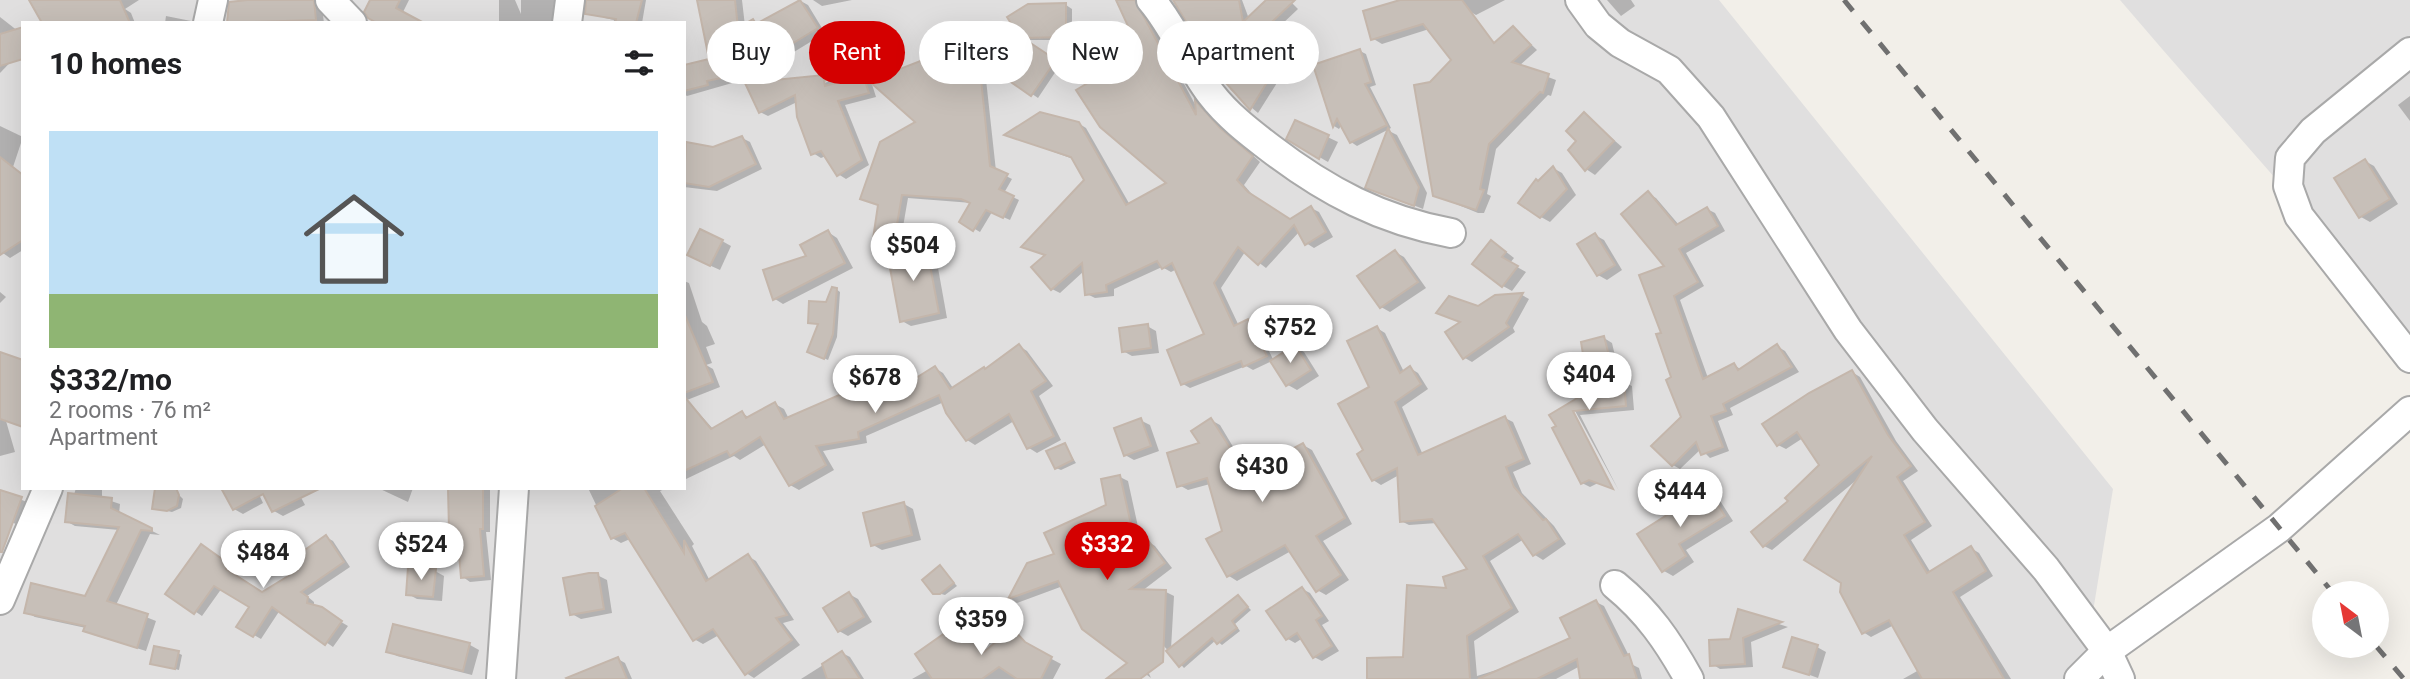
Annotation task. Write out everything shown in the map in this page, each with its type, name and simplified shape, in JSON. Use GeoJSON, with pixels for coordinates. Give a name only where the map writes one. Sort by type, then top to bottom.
{"type":"FeatureCollection","features":[{"type":"Feature","properties":{"kind":"street"},"geometry":{"type":"LineString","coordinates":[[208,21],[213,0]]}},
{"type":"Feature","properties":{"kind":"street"},"geometry":{"type":"LineString","coordinates":[[330,0],[350,21]]}},
{"type":"Feature","properties":{"kind":"street"},"geometry":{"type":"LineString","coordinates":[[567,21],[570,0]]}},
{"type":"Feature","properties":{"kind":"street"},"geometry":{"type":"LineString","coordinates":[[1580,0],[1598,25],[1620,43],[1669,70],[1711,117],[1855,340],[1925,430],[2046,569],[2107,652],[2120,679]]}},
{"type":"Feature","properties":{"kind":"street"},"geometry":{"type":"LineString","coordinates":[[1152,1],[1190,66],[1214,98],[1247,131],[1321,185],[1355,203],[1412,226],[1451,233]]}},
{"type":"Feature","properties":{"kind":"street"},"geometry":{"type":"LineString","coordinates":[[2410,52],[2313,131],[2290,158],[2288,186],[2299,216],[2410,358]]}},
{"type":"Feature","properties":{"kind":"street"},"geometry":{"type":"LineString","coordinates":[[2079,679],[2107,652],[2278,528],[2410,411]]}},
{"type":"Feature","properties":{"kind":"street"},"geometry":{"type":"LineString","coordinates":[[0,600],[47,490]]}},
{"type":"Feature","properties":{"kind":"street"},"geometry":{"type":"LineString","coordinates":[[501,679],[514,490]]}},
{"type":"Feature","properties":{"kind":"street"},"geometry":{"type":"LineString","coordinates":[[1615,585],[1643,608],[1664,635],[1689,679]]}},
{"type":"Feature","properties":{"kind":"shaded area"},"geometry":{"type":"Polygon","coordinates":[[[0,0],[1719,0],[2113,489],[2082,679],[0,679],[0,0]]]}},
{"type":"Feature","properties":{"kind":"shaded area"},"geometry":{"type":"Polygon","coordinates":[[[2120,0],[2410,0],[2410,332],[2163,50],[2120,0]]]}},
{"type":"Feature","properties":{"kind":"building"},"geometry":{"type":"Polygon","coordinates":[[[29,0],[120,0],[129,21],[41,21],[29,0]]]}},
{"type":"Feature","properties":{"kind":"building"},"geometry":{"type":"Polygon","coordinates":[[[314,0],[316,20],[227,21],[229,2],[314,0]]]}},
{"type":"Feature","properties":{"kind":"building"},"geometry":{"type":"Polygon","coordinates":[[[370,0],[400,0],[396,8],[420,21],[373,21],[364,12],[370,0]]]}},
{"type":"Feature","properties":{"kind":"building"},"geometry":{"type":"Polygon","coordinates":[[[586,0],[642,0],[637,21],[616,21],[585,14],[586,0]]]}},
{"type":"Feature","properties":{"kind":"building"},"geometry":{"type":"Polygon","coordinates":[[[697,0],[735,0],[737,21],[707,21],[707,49],[697,0]]]}},
{"type":"Feature","properties":{"kind":"building"},"geometry":{"type":"Polygon","coordinates":[[[800,0],[814,21],[809,21],[809,33],[795,42],[795,21],[762,21],[800,0]]]}},
{"type":"Feature","properties":{"kind":"building"},"geometry":{"type":"Polygon","coordinates":[[[1116,0],[1135,0],[1157,41],[1157,84],[1180,84],[1196,115],[1195,100],[1220,128],[1253,156],[1237,180],[1248,192],[1290,219],[1311,206],[1326,232],[1305,245],[1294,225],[1258,265],[1238,247],[1214,283],[1234,326],[1248,319],[1267,356],[1243,367],[1241,361],[1181,385],[1167,350],[1204,334],[1172,263],[1162,269],[1157,261],[1106,285],[1107,292],[1085,295],[1082,263],[1051,290],[1031,267],[1045,255],[1021,247],[1084,180],[1071,157],[1004,135],[1040,112],[1079,122],[1126,205],[1166,183],[1100,127],[1076,90],[1086,84],[1143,84],[1143,21],[1126,21],[1116,0]]]}},
{"type":"Feature","properties":{"kind":"building"},"geometry":{"type":"Polygon","coordinates":[[[1173,0],[1239,0],[1243,21],[1186,21],[1173,0]]]}},
{"type":"Feature","properties":{"kind":"building"},"geometry":{"type":"Polygon","coordinates":[[[1266,0],[1295,0],[1273,21],[1244,21],[1266,0]]]}},
{"type":"Feature","properties":{"kind":"building"},"geometry":{"type":"Polygon","coordinates":[[[1400,0],[1462,0],[1494,43],[1513,26],[1531,45],[1512,62],[1549,74],[1543,93],[1540,92],[1489,144],[1480,189],[1484,190],[1476,210],[1433,196],[1414,85],[1430,82],[1451,60],[1423,24],[1371,40],[1363,11],[1400,0]]]}},
{"type":"Feature","properties":{"kind":"building"},"geometry":{"type":"Polygon","coordinates":[[[1066,3],[1066,21],[1047,21],[1047,37],[1033,38],[1033,21],[1010,21],[1007,17],[1028,4],[1066,3]]]}},
{"type":"Feature","properties":{"kind":"building"},"geometry":{"type":"Polygon","coordinates":[[[21,28],[21,60],[0,66],[0,34],[21,28]]]}},
{"type":"Feature","properties":{"kind":"building"},"geometry":{"type":"Polygon","coordinates":[[[1033,45],[1047,54],[1047,73],[1031,96],[1014,84],[1033,84],[1033,45]]]}},
{"type":"Feature","properties":{"kind":"building"},"geometry":{"type":"Polygon","coordinates":[[[1360,49],[1371,82],[1365,84],[1387,125],[1350,143],[1337,119],[1333,127],[1319,84],[1319,63],[1360,49]]]}},
{"type":"Feature","properties":{"kind":"building"},"geometry":{"type":"Polygon","coordinates":[[[707,59],[708,85],[686,90],[686,65],[707,59]]]}},
{"type":"Feature","properties":{"kind":"building"},"geometry":{"type":"Polygon","coordinates":[[[919,62],[919,84],[981,84],[990,166],[1008,174],[999,189],[1014,196],[1003,218],[986,210],[973,231],[959,222],[970,203],[961,199],[902,195],[894,242],[873,239],[878,205],[860,199],[880,142],[915,122],[872,84],[905,84],[905,67],[919,62]]]}},
{"type":"Feature","properties":{"kind":"building"},"geometry":{"type":"Polygon","coordinates":[[[809,77],[809,84],[825,86],[866,84],[869,93],[838,101],[862,160],[837,176],[821,151],[811,155],[797,117],[795,95],[759,113],[745,84],[795,84],[795,78],[809,77]]]}},
{"type":"Feature","properties":{"kind":"building"},"geometry":{"type":"Polygon","coordinates":[[[1227,84],[1266,84],[1250,110],[1227,84]]]}},
{"type":"Feature","properties":{"kind":"building"},"geometry":{"type":"Polygon","coordinates":[[[1584,112],[1614,141],[1585,171],[1568,150],[1576,141],[1566,131],[1584,112]]]}},
{"type":"Feature","properties":{"kind":"building"},"geometry":{"type":"Polygon","coordinates":[[[1295,120],[1329,135],[1319,159],[1286,139],[1295,120]]]}},
{"type":"Feature","properties":{"kind":"building"},"geometry":{"type":"Polygon","coordinates":[[[1388,128],[1419,187],[1414,206],[1365,188],[1388,128]]]}},
{"type":"Feature","properties":{"kind":"building"},"geometry":{"type":"Polygon","coordinates":[[[742,136],[756,164],[709,187],[686,183],[686,142],[713,147],[742,136]]]}},
{"type":"Feature","properties":{"kind":"building"},"geometry":{"type":"Polygon","coordinates":[[[0,157],[21,173],[21,241],[0,255],[0,157]]]}},
{"type":"Feature","properties":{"kind":"building"},"geometry":{"type":"Polygon","coordinates":[[[2365,159],[2390,199],[2359,218],[2334,178],[2365,159]]]}},
{"type":"Feature","properties":{"kind":"building"},"geometry":{"type":"Polygon","coordinates":[[[1553,166],[1567,189],[1540,218],[1518,203],[1536,179],[1538,181],[1553,166]]]}},
{"type":"Feature","properties":{"kind":"building"},"geometry":{"type":"Polygon","coordinates":[[[1648,191],[1676,225],[1707,207],[1718,226],[1679,249],[1698,282],[1674,296],[1703,379],[1734,363],[1738,370],[1777,344],[1792,367],[1723,404],[1726,411],[1711,416],[1723,447],[1701,455],[1696,442],[1672,466],[1651,446],[1681,417],[1666,380],[1671,377],[1656,334],[1661,333],[1639,275],[1664,266],[1621,214],[1648,191]]]}},
{"type":"Feature","properties":{"kind":"building"},"geometry":{"type":"Polygon","coordinates":[[[700,229],[723,240],[710,266],[687,255],[700,229]]]}},
{"type":"Feature","properties":{"kind":"building"},"geometry":{"type":"Polygon","coordinates":[[[828,230],[845,263],[773,300],[763,270],[806,256],[800,245],[828,230]]]}},
{"type":"Feature","properties":{"kind":"building"},"geometry":{"type":"Polygon","coordinates":[[[1595,233],[1615,265],[1597,276],[1577,244],[1595,233]]]}},
{"type":"Feature","properties":{"kind":"building"},"geometry":{"type":"Polygon","coordinates":[[[1491,240],[1506,252],[1502,257],[1518,266],[1502,287],[1472,264],[1491,240]]]}},
{"type":"Feature","properties":{"kind":"building"},"geometry":{"type":"Polygon","coordinates":[[[926,244],[939,313],[900,322],[887,252],[926,244]]]}},
{"type":"Feature","properties":{"kind":"building"},"geometry":{"type":"Polygon","coordinates":[[[1395,250],[1418,282],[1380,308],[1357,276],[1395,250]]]}},
{"type":"Feature","properties":{"kind":"building"},"geometry":{"type":"Polygon","coordinates":[[[832,287],[837,288],[833,334],[824,359],[807,352],[818,324],[808,323],[809,301],[826,302],[832,287]]]}},
{"type":"Feature","properties":{"kind":"building"},"geometry":{"type":"Polygon","coordinates":[[[1523,293],[1506,323],[1509,327],[1463,359],[1445,332],[1460,322],[1436,313],[1449,296],[1478,306],[1495,295],[1523,293]]]}},
{"type":"Feature","properties":{"kind":"building"},"geometry":{"type":"Polygon","coordinates":[[[686,318],[713,382],[686,392],[686,318]]]}},
{"type":"Feature","properties":{"kind":"building"},"geometry":{"type":"Polygon","coordinates":[[[1148,324],[1151,348],[1122,352],[1119,328],[1148,324]]]}},
{"type":"Feature","properties":{"kind":"building"},"geometry":{"type":"Polygon","coordinates":[[[1377,326],[1400,373],[1410,366],[1421,384],[1395,402],[1418,455],[1505,416],[1524,459],[1506,467],[1514,487],[1543,520],[1546,519],[1559,539],[1533,556],[1518,534],[1483,556],[1512,608],[1467,636],[1470,679],[1367,679],[1367,658],[1403,657],[1407,585],[1446,588],[1443,577],[1467,569],[1432,519],[1400,522],[1397,468],[1372,481],[1357,454],[1363,450],[1338,404],[1369,387],[1347,341],[1377,326]]]}},
{"type":"Feature","properties":{"kind":"building"},"geometry":{"type":"Polygon","coordinates":[[[1604,336],[1615,380],[1624,379],[1626,406],[1573,411],[1613,489],[1589,480],[1581,484],[1552,428],[1556,426],[1549,415],[1589,391],[1581,342],[1604,336]]]}},
{"type":"Feature","properties":{"kind":"building"},"geometry":{"type":"Polygon","coordinates":[[[1019,344],[1046,381],[1031,391],[1054,436],[1027,449],[1009,414],[966,441],[946,413],[939,395],[858,432],[859,439],[816,446],[826,465],[789,486],[760,437],[730,456],[727,451],[686,470],[686,398],[711,429],[742,411],[746,418],[775,402],[784,419],[844,393],[838,372],[856,367],[861,385],[884,375],[892,393],[935,366],[950,389],[984,367],[985,369],[1019,344]]]}},
{"type":"Feature","properties":{"kind":"building"},"geometry":{"type":"Polygon","coordinates":[[[1295,345],[1311,370],[1286,386],[1270,361],[1295,345]]]}},
{"type":"Feature","properties":{"kind":"building"},"geometry":{"type":"Polygon","coordinates":[[[0,352],[21,359],[21,426],[0,419],[0,352]]]}},
{"type":"Feature","properties":{"kind":"building"},"geometry":{"type":"Polygon","coordinates":[[[1852,370],[1888,435],[1911,466],[1897,477],[1925,522],[1904,535],[1927,573],[1971,546],[1986,571],[1953,592],[2004,679],[1922,679],[1889,620],[1862,634],[1840,592],[1841,583],[1804,560],[1872,456],[1763,547],[1751,532],[1788,501],[1785,498],[1819,465],[1797,432],[1777,446],[1762,424],[1809,393],[1852,370]]]}},
{"type":"Feature","properties":{"kind":"building"},"geometry":{"type":"Polygon","coordinates":[[[1141,418],[1151,446],[1124,456],[1114,428],[1141,418]]]}},
{"type":"Feature","properties":{"kind":"building"},"geometry":{"type":"Polygon","coordinates":[[[1211,418],[1234,454],[1257,448],[1262,465],[1303,443],[1345,518],[1316,536],[1341,575],[1316,592],[1285,545],[1227,577],[1206,539],[1222,531],[1207,478],[1177,487],[1167,453],[1199,443],[1191,431],[1211,418]]]}},
{"type":"Feature","properties":{"kind":"building"},"geometry":{"type":"Polygon","coordinates":[[[1065,443],[1073,460],[1055,469],[1046,451],[1065,443]]]}},
{"type":"Feature","properties":{"kind":"building"},"geometry":{"type":"Polygon","coordinates":[[[1120,475],[1136,547],[1147,539],[1165,563],[1130,589],[1166,590],[1163,662],[1140,679],[1106,679],[1127,663],[1082,629],[1058,581],[1008,599],[1027,563],[1054,554],[1044,533],[1106,505],[1101,479],[1120,475]]]}},
{"type":"Feature","properties":{"kind":"building"},"geometry":{"type":"Polygon","coordinates":[[[1708,489],[1725,516],[1679,544],[1686,556],[1662,572],[1637,534],[1708,489]]]}},
{"type":"Feature","properties":{"kind":"building"},"geometry":{"type":"Polygon","coordinates":[[[0,490],[22,497],[2,552],[0,552],[0,490]]]}},
{"type":"Feature","properties":{"kind":"building"},"geometry":{"type":"Polygon","coordinates":[[[155,490],[177,490],[177,506],[167,511],[152,509],[155,490]]]}},
{"type":"Feature","properties":{"kind":"building"},"geometry":{"type":"Polygon","coordinates":[[[222,490],[317,490],[272,512],[263,494],[233,510],[222,490]]]}},
{"type":"Feature","properties":{"kind":"building"},"geometry":{"type":"Polygon","coordinates":[[[448,490],[483,490],[483,529],[480,529],[484,576],[461,578],[457,530],[449,530],[448,490]]]}},
{"type":"Feature","properties":{"kind":"building"},"geometry":{"type":"Polygon","coordinates":[[[620,490],[645,490],[684,553],[684,540],[706,581],[748,554],[787,615],[776,618],[792,640],[745,675],[713,629],[693,641],[625,533],[611,539],[595,506],[620,490]]]}},
{"type":"Feature","properties":{"kind":"building"},"geometry":{"type":"Polygon","coordinates":[[[68,493],[112,498],[111,508],[152,528],[152,531],[141,530],[107,601],[148,614],[137,648],[83,631],[85,626],[24,613],[31,583],[85,596],[119,527],[65,522],[68,493]]]}},
{"type":"Feature","properties":{"kind":"building"},"geometry":{"type":"Polygon","coordinates":[[[904,502],[912,535],[871,546],[863,513],[904,502]]]}},
{"type":"Feature","properties":{"kind":"building"},"geometry":{"type":"Polygon","coordinates":[[[326,535],[344,562],[301,592],[308,597],[307,603],[322,607],[342,621],[325,645],[272,607],[253,637],[236,627],[249,607],[214,586],[194,614],[165,594],[201,544],[229,564],[226,569],[262,592],[298,570],[292,559],[326,535]]]}},
{"type":"Feature","properties":{"kind":"building"},"geometry":{"type":"Polygon","coordinates":[[[940,565],[954,583],[940,594],[933,594],[922,580],[940,565]]]}},
{"type":"Feature","properties":{"kind":"building"},"geometry":{"type":"Polygon","coordinates":[[[408,567],[436,569],[433,597],[406,595],[408,567]]]}},
{"type":"Feature","properties":{"kind":"building"},"geometry":{"type":"Polygon","coordinates":[[[598,573],[604,609],[570,615],[563,578],[598,573]]]}},
{"type":"Feature","properties":{"kind":"building"},"geometry":{"type":"Polygon","coordinates":[[[1302,587],[1322,616],[1316,620],[1332,646],[1313,658],[1297,633],[1286,640],[1266,611],[1302,587]]]}},
{"type":"Feature","properties":{"kind":"building"},"geometry":{"type":"Polygon","coordinates":[[[849,592],[864,617],[838,632],[823,608],[849,592]]]}},
{"type":"Feature","properties":{"kind":"building"},"geometry":{"type":"Polygon","coordinates":[[[1238,595],[1248,607],[1232,621],[1237,628],[1217,644],[1212,638],[1179,667],[1166,651],[1238,595]]]}},
{"type":"Feature","properties":{"kind":"building"},"geometry":{"type":"Polygon","coordinates":[[[1596,600],[1624,656],[1629,654],[1637,679],[1580,679],[1577,659],[1537,679],[1478,679],[1570,638],[1560,618],[1596,600]]]}},
{"type":"Feature","properties":{"kind":"building"},"geometry":{"type":"Polygon","coordinates":[[[1738,609],[1782,622],[1743,638],[1745,664],[1710,666],[1709,640],[1730,639],[1738,609]]]}},
{"type":"Feature","properties":{"kind":"building"},"geometry":{"type":"Polygon","coordinates":[[[962,621],[984,652],[1012,628],[1025,642],[1052,657],[1041,679],[1017,679],[999,667],[982,679],[932,679],[915,654],[962,621]]]}},
{"type":"Feature","properties":{"kind":"building"},"geometry":{"type":"Polygon","coordinates":[[[393,624],[470,643],[463,671],[386,652],[393,624]]]}},
{"type":"Feature","properties":{"kind":"building"},"geometry":{"type":"Polygon","coordinates":[[[1792,637],[1818,645],[1809,675],[1783,667],[1792,637]]]}},
{"type":"Feature","properties":{"kind":"building"},"geometry":{"type":"Polygon","coordinates":[[[154,646],[179,651],[175,669],[150,664],[154,646]]]}},
{"type":"Feature","properties":{"kind":"building"},"geometry":{"type":"Polygon","coordinates":[[[842,651],[860,679],[827,679],[822,664],[842,651]]]}},
{"type":"Feature","properties":{"kind":"building"},"geometry":{"type":"Polygon","coordinates":[[[618,657],[627,679],[566,678],[618,657]]]}},
{"type":"Feature","properties":{"kind":"railway"},"geometry":{"type":"LineString","coordinates":[[1844,0],[2323,581]]}},
{"type":"Feature","properties":{"kind":"railway"},"geometry":{"type":"LineString","coordinates":[[2386,658],[2404,679]]}}]}
